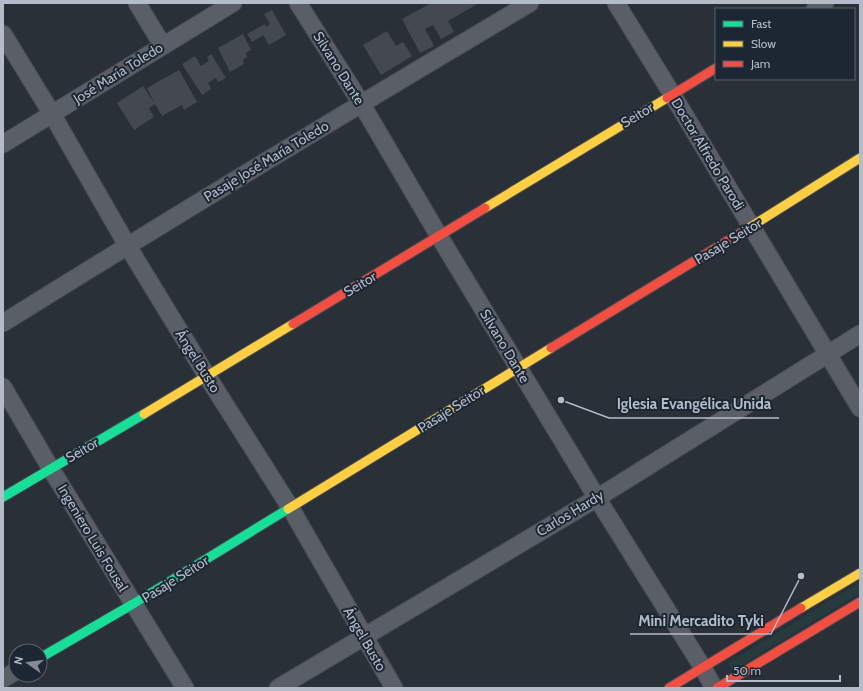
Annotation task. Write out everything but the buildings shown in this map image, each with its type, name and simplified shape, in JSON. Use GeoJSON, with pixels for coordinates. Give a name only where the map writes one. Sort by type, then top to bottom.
{"type":"FeatureCollection","features":[{"type":"Feature","properties":{"kind":"street"},"geometry":{"type":"LineString","coordinates":[[137,3],[162,46]]}},
{"type":"Feature","properties":{"kind":"street","name":"José María Toledo"},"geometry":{"type":"LineString","coordinates":[[3,144],[233,3]]}},
{"type":"Feature","properties":{"kind":"street","name":"Silvano Dante"},"geometry":{"type":"LineString","coordinates":[[298,3],[361,103],[439,236],[597,498],[715,688]]}},
{"type":"Feature","properties":{"kind":"street","name":"Pasaje José María Toledo"},"geometry":{"type":"LineString","coordinates":[[3,323],[127,245],[361,103],[530,3]]}},
{"type":"Feature","properties":{"kind":"street","name":"Doctor Alfredo Parodi"},"geometry":{"type":"LineString","coordinates":[[616,3],[860,408]]}},
{"type":"Feature","properties":{"kind":"street","name":"Ángel Busto"},"geometry":{"type":"LineString","coordinates":[[3,34],[52,114],[127,245],[290,508],[394,688]]}},
{"type":"Feature","properties":{"kind":"street","name":"Seitor"},"geometry":{"type":"LineString","coordinates":[[3,498],[163,403],[715,69]]}},
{"type":"Feature","properties":{"kind":"street","name":"Pasaje Seitor"},"geometry":{"type":"LineString","coordinates":[[48,653],[133,604],[860,158]]}},
{"type":"Feature","properties":{"kind":"street","name":"Carlos Hardy"},"geometry":{"type":"LineString","coordinates":[[278,688],[597,498],[860,334]]}},
{"type":"Feature","properties":{"kind":"street","name":"Ingeniero Luis Fousal"},"geometry":{"type":"LineString","coordinates":[[3,386],[51,469],[184,688]]}},
{"type":"Feature","properties":{"kind":"street"},"geometry":{"type":"LineString","coordinates":[[669,688],[860,573]]}},
{"type":"Feature","properties":{"kind":"street"},"geometry":{"type":"LineString","coordinates":[[715,688],[860,602]]}},
{"type":"Feature","properties":{"kind":"green space"},"geometry":{"type":"Polygon","coordinates":[[[860,582],[860,593],[732,671],[728,663],[860,582]]]}},
{"type":"Feature","properties":{"kind":"traffic: fast"},"geometry":{"type":"LineString","coordinates":[[3,497],[144,414]]}},
{"type":"Feature","properties":{"kind":"traffic: fast"},"geometry":{"type":"LineString","coordinates":[[48,653],[133,604],[288,509]]}},
{"type":"Feature","properties":{"kind":"traffic: slow"},"geometry":{"type":"LineString","coordinates":[[485,208],[667,98]]}},
{"type":"Feature","properties":{"kind":"traffic: slow"},"geometry":{"type":"LineString","coordinates":[[747,229],[860,158]]}},
{"type":"Feature","properties":{"kind":"traffic: slow"},"geometry":{"type":"LineString","coordinates":[[144,414],[293,324]]}},
{"type":"Feature","properties":{"kind":"traffic: slow"},"geometry":{"type":"LineString","coordinates":[[288,509],[551,348]]}},
{"type":"Feature","properties":{"kind":"traffic: slow"},"geometry":{"type":"LineString","coordinates":[[801,608],[860,573]]}},
{"type":"Feature","properties":{"kind":"traffic: jam"},"geometry":{"type":"LineString","coordinates":[[667,98],[715,69]]}},
{"type":"Feature","properties":{"kind":"traffic: jam"},"geometry":{"type":"LineString","coordinates":[[293,324],[485,208]]}},
{"type":"Feature","properties":{"kind":"traffic: jam"},"geometry":{"type":"LineString","coordinates":[[551,348],[747,229]]}},
{"type":"Feature","properties":{"kind":"traffic: jam"},"geometry":{"type":"LineString","coordinates":[[717,688],[860,602]]}},
{"type":"Feature","properties":{"kind":"traffic: jam"},"geometry":{"type":"LineString","coordinates":[[669,688],[801,608]]}},
{"type":"Feature","properties":{"kind":"place","name":"Iglesia Evangélica Unida"},"geometry":{"type":"Point","coordinates":[561,400]}},
{"type":"Feature","properties":{"kind":"place","name":"Mini Mercadito Tyki"},"geometry":{"type":"Point","coordinates":[801,576]}}]}
